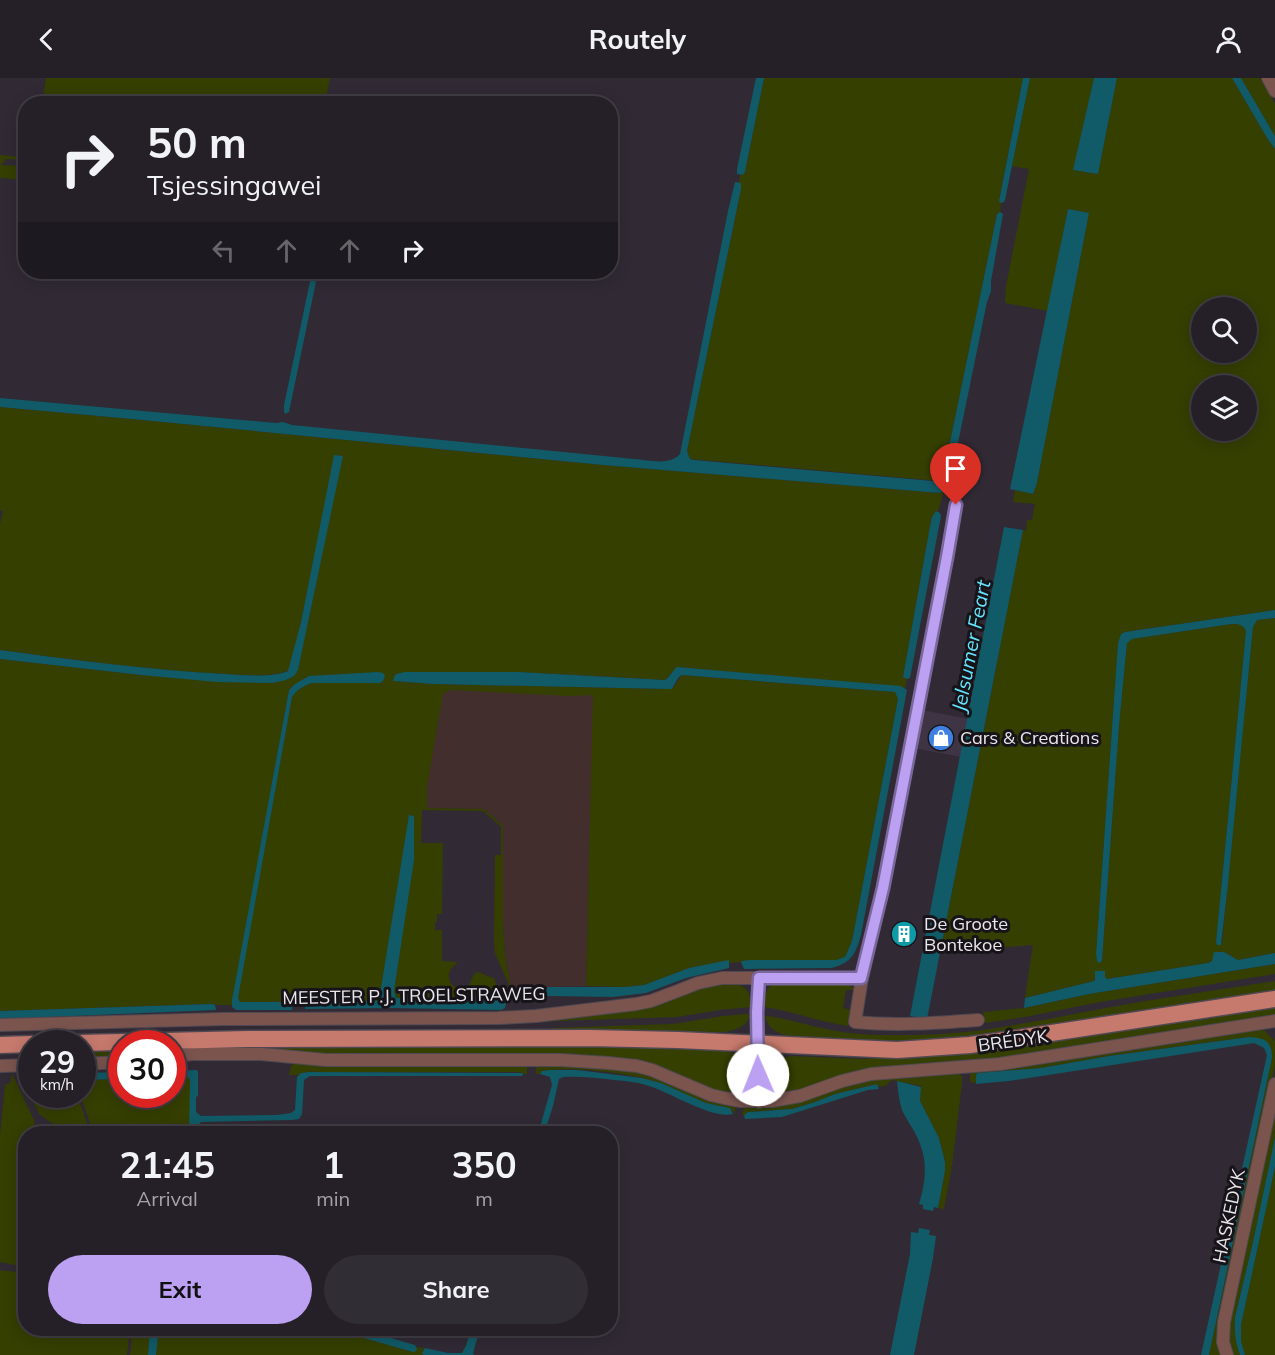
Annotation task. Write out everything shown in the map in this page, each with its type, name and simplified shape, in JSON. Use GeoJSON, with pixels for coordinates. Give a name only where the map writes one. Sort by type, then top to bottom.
{"type":"FeatureCollection","features":[{"type":"Feature","properties":{"kind":"main road","name":"BRÉDYK"},"geometry":{"type":"LineString","coordinates":[[758,1044],[897,1050],[970,1045],[1275,999]]}},
{"type":"Feature","properties":{"kind":"main road"},"geometry":{"type":"LineString","coordinates":[[96,1042],[260,1038],[589,1038],[758,1044]]}},
{"type":"Feature","properties":{"kind":"main road"},"geometry":{"type":"LineString","coordinates":[[0,1045],[18,1044]]}},
{"type":"Feature","properties":{"kind":"street"},"geometry":{"type":"LineString","coordinates":[[1268,78],[1275,91]]}},
{"type":"Feature","properties":{"kind":"street"},"geometry":{"type":"LineString","coordinates":[[861,978],[883,888],[956,505]]}},
{"type":"Feature","properties":{"kind":"street"},"geometry":{"type":"LineString","coordinates":[[186,1055],[261,1053],[326,1060],[561,1060],[624,1065],[652,1070],[711,1095],[759,1102],[759,978]]}},
{"type":"Feature","properties":{"kind":"street","name":"MEESTER P.J. TROELSTRAWEG"},"geometry":{"type":"LineString","coordinates":[[0,1025],[264,1018],[536,1016],[636,1004],[708,980],[861,978]]}},
{"type":"Feature","properties":{"kind":"street","name":"BRÉDYK"},"geometry":{"type":"LineString","coordinates":[[861,978],[855,1022],[879,1024],[978,1020]]}},
{"type":"Feature","properties":{"kind":"street","name":"BRÉDYK"},"geometry":{"type":"LineString","coordinates":[[759,1102],[785,1100],[871,1074],[1000,1064],[1275,1021]]}},
{"type":"Feature","properties":{"kind":"street"},"geometry":{"type":"LineString","coordinates":[[0,1066],[18,1065]]}},
{"type":"Feature","properties":{"kind":"street","name":"HASKEDYK"},"geometry":{"type":"LineString","coordinates":[[1227,1355],[1223,1342],[1224,1322],[1275,1084]]}},
{"type":"Feature","properties":{"kind":"shaded area"},"geometry":{"type":"Polygon","coordinates":[[[436,684],[594,687],[586,986],[548,987],[545,992],[523,993],[513,999],[505,955],[503,925],[503,826],[484,809],[414,808],[436,684]]]}},
{"type":"Feature","properties":{"kind":"shaded area"},"geometry":{"type":"Polygon","coordinates":[[[922,710],[969,719],[961,757],[914,748],[922,710]]]}},
{"type":"Feature","properties":{"kind":"green space"},"geometry":{"type":"Polygon","coordinates":[[[46,78],[330,78],[326,96],[43,96],[46,78]]]}},
{"type":"Feature","properties":{"kind":"green space"},"geometry":{"type":"Polygon","coordinates":[[[764,78],[1023,78],[999,200],[1000,212],[997,214],[943,476],[939,481],[690,459],[687,451],[741,189],[740,175],[745,172],[764,78]]]}},
{"type":"Feature","properties":{"kind":"green space"},"geometry":{"type":"Polygon","coordinates":[[[1030,78],[1094,78],[1074,170],[1098,174],[1117,78],[1232,78],[1275,149],[1275,610],[1121,634],[1118,643],[1096,954],[1097,961],[1102,961],[1127,643],[1131,639],[1231,624],[1240,625],[1246,631],[1217,945],[1222,943],[1253,627],[1257,620],[1275,618],[1275,953],[1238,960],[1224,952],[1208,963],[1107,979],[1105,971],[1096,971],[1094,981],[1025,998],[1033,945],[940,953],[1023,530],[1026,531],[1027,520],[1032,520],[1035,504],[1013,502],[1015,490],[1033,494],[1037,483],[1089,213],[1068,209],[1048,311],[1005,303],[1006,286],[1029,169],[1012,166],[1030,78]]]}},
{"type":"Feature","properties":{"kind":"green space"},"geometry":{"type":"Polygon","coordinates":[[[1241,78],[1260,78],[1275,104],[1275,136],[1241,78]]]}},
{"type":"Feature","properties":{"kind":"green space"},"geometry":{"type":"Polygon","coordinates":[[[0,155],[18,156],[18,160],[6,159],[1,165],[18,166],[18,179],[0,178],[0,155]]]}},
{"type":"Feature","properties":{"kind":"green space"},"geometry":{"type":"Polygon","coordinates":[[[0,407],[603,465],[940,493],[944,491],[938,511],[930,526],[903,677],[907,679],[905,688],[677,667],[665,680],[518,672],[394,681],[433,684],[672,689],[682,675],[895,692],[898,699],[852,941],[845,957],[836,960],[749,960],[730,963],[729,961],[689,968],[644,985],[586,986],[593,695],[568,696],[450,690],[443,694],[427,787],[427,808],[484,809],[503,826],[503,925],[505,955],[513,999],[495,953],[494,942],[495,855],[501,855],[501,827],[483,811],[422,810],[421,843],[443,843],[442,914],[437,914],[435,930],[442,930],[442,961],[458,962],[452,967],[449,979],[453,986],[464,988],[469,985],[476,972],[481,973],[494,978],[504,999],[462,997],[397,999],[394,991],[414,816],[410,815],[379,1000],[240,1002],[238,990],[292,697],[301,688],[312,683],[380,683],[309,676],[289,690],[232,1005],[0,1011],[0,659],[141,675],[286,680],[294,676],[298,670],[342,456],[335,455],[289,670],[282,673],[257,675],[197,672],[0,650],[0,524],[3,511],[0,510],[0,407]]]}},
{"type":"Feature","properties":{"kind":"green space"},"geometry":{"type":"Polygon","coordinates":[[[1275,964],[1275,974],[985,1023],[983,1012],[1024,1008],[1089,994],[1275,964]]]}},
{"type":"Feature","properties":{"kind":"green space"},"geometry":{"type":"Polygon","coordinates":[[[1275,981],[1275,992],[996,1034],[937,1040],[888,1041],[788,1036],[774,1030],[768,1024],[765,1016],[852,1033],[940,1034],[1004,1027],[1275,981]]]}},
{"type":"Feature","properties":{"kind":"green space"},"geometry":{"type":"Polygon","coordinates":[[[728,982],[748,992],[751,1007],[677,1017],[528,1022],[728,982]]]}},
{"type":"Feature","properties":{"kind":"green space"},"geometry":{"type":"Polygon","coordinates":[[[846,982],[853,988],[853,990],[846,990],[843,1008],[851,1010],[848,1026],[764,1007],[768,990],[776,983],[846,982]]]}},
{"type":"Feature","properties":{"kind":"green space"},"geometry":{"type":"Polygon","coordinates":[[[1275,1006],[1275,1017],[785,1093],[772,1088],[766,1079],[768,1068],[772,1063],[792,1056],[863,1059],[920,1056],[1275,1006]]]}},
{"type":"Feature","properties":{"kind":"green space"},"geometry":{"type":"Polygon","coordinates":[[[750,1015],[743,1025],[726,1032],[552,1030],[552,1028],[673,1024],[750,1015]]]}},
{"type":"Feature","properties":{"kind":"green space"},"geometry":{"type":"Polygon","coordinates":[[[1256,1029],[1265,1031],[1275,1041],[1275,1066],[1263,1122],[1223,1355],[1209,1355],[1272,1058],[1270,1046],[1249,1037],[1109,1056],[1041,1068],[978,1073],[976,1083],[970,1082],[970,1074],[974,1071],[1256,1029]]]}},
{"type":"Feature","properties":{"kind":"green space"},"geometry":{"type":"Polygon","coordinates":[[[645,1046],[726,1051],[747,1062],[750,1080],[746,1090],[735,1094],[705,1088],[655,1066],[186,1052],[186,1047],[645,1046]]]}},
{"type":"Feature","properties":{"kind":"green space"},"geometry":{"type":"Polygon","coordinates":[[[96,1049],[108,1049],[108,1057],[96,1058],[96,1049]]]}},
{"type":"Feature","properties":{"kind":"green space"},"geometry":{"type":"Polygon","coordinates":[[[297,1062],[527,1066],[527,1074],[521,1072],[304,1072],[299,1075],[289,1075],[291,1066],[297,1062]]]}},
{"type":"Feature","properties":{"kind":"green space"},"geometry":{"type":"Polygon","coordinates":[[[541,1064],[636,1070],[734,1104],[735,1114],[726,1107],[705,1103],[650,1080],[620,1074],[569,1069],[542,1071],[536,1074],[536,1067],[541,1064]]]}},
{"type":"Feature","properties":{"kind":"green space"},"geometry":{"type":"Polygon","coordinates":[[[959,1073],[962,1076],[962,1083],[952,1166],[944,1209],[938,1208],[945,1162],[939,1138],[920,1101],[921,1086],[892,1080],[885,1086],[879,1087],[877,1084],[835,1094],[792,1109],[748,1112],[742,1115],[747,1106],[851,1083],[959,1073]]]}},
{"type":"Feature","properties":{"kind":"green space"},"geometry":{"type":"Polygon","coordinates":[[[11,1076],[13,1076],[18,1086],[18,1108],[28,1108],[35,1126],[18,1126],[18,1266],[0,1262],[0,1135],[5,1085],[11,1082],[11,1076]]]}},
{"type":"Feature","properties":{"kind":"green space"},"geometry":{"type":"Polygon","coordinates":[[[186,1077],[188,1077],[191,1086],[189,1126],[91,1126],[85,1108],[96,1108],[96,1080],[108,1079],[108,1108],[186,1108],[186,1077]]]}},
{"type":"Feature","properties":{"kind":"green space"},"geometry":{"type":"Polygon","coordinates":[[[1275,1101],[1275,1137],[1235,1317],[1235,1336],[1240,1355],[1232,1355],[1227,1333],[1275,1101]]]}},
{"type":"Feature","properties":{"kind":"green space"},"geometry":{"type":"Polygon","coordinates":[[[36,1108],[82,1108],[88,1126],[56,1126],[40,1115],[36,1108]]]}},
{"type":"Feature","properties":{"kind":"green space"},"geometry":{"type":"Polygon","coordinates":[[[1275,1167],[1275,1355],[1245,1355],[1241,1341],[1241,1325],[1275,1167]]]}},
{"type":"Feature","properties":{"kind":"green space"},"geometry":{"type":"Polygon","coordinates":[[[0,1270],[18,1272],[18,1336],[129,1336],[127,1355],[0,1355],[0,1270]]]}},
{"type":"Feature","properties":{"kind":"green space"},"geometry":{"type":"Polygon","coordinates":[[[132,1336],[149,1336],[148,1355],[130,1355],[132,1336]]]}},
{"type":"Feature","properties":{"kind":"green space"},"geometry":{"type":"Polygon","coordinates":[[[158,1336],[357,1336],[413,1352],[417,1349],[416,1347],[424,1348],[422,1353],[424,1355],[156,1355],[158,1336]]]}},
{"type":"Feature","properties":{"kind":"water"},"geometry":{"type":"Polygon","coordinates":[[[756,78],[764,78],[743,175],[737,174],[737,169],[756,78]]]}},
{"type":"Feature","properties":{"kind":"water"},"geometry":{"type":"Polygon","coordinates":[[[1023,78],[1030,78],[1005,200],[1001,203],[999,201],[1023,78]]]}},
{"type":"Feature","properties":{"kind":"water"},"geometry":{"type":"Polygon","coordinates":[[[1094,78],[1117,78],[1098,174],[1073,170],[1094,78]]]}},
{"type":"Feature","properties":{"kind":"water"},"geometry":{"type":"Polygon","coordinates":[[[1232,78],[1241,78],[1275,136],[1275,149],[1267,138],[1232,78]]]}},
{"type":"Feature","properties":{"kind":"water"},"geometry":{"type":"Polygon","coordinates":[[[735,182],[741,183],[741,189],[687,451],[690,459],[694,460],[939,481],[943,476],[997,214],[1000,212],[1003,214],[991,291],[951,477],[946,490],[940,493],[603,465],[0,407],[0,398],[283,422],[292,425],[652,461],[671,460],[680,454],[735,182]]]}},
{"type":"Feature","properties":{"kind":"water"},"geometry":{"type":"Polygon","coordinates":[[[1068,209],[1089,213],[1033,494],[1010,489],[1068,209]]]}},
{"type":"Feature","properties":{"kind":"water"},"geometry":{"type":"Polygon","coordinates":[[[311,279],[317,279],[289,412],[285,414],[284,405],[311,279]]]}},
{"type":"Feature","properties":{"kind":"water"},"geometry":{"type":"Polygon","coordinates":[[[334,455],[343,456],[298,670],[294,676],[272,683],[217,682],[0,659],[0,650],[197,672],[257,676],[288,671],[301,622],[334,455]]]}},
{"type":"Feature","properties":{"kind":"water"},"geometry":{"type":"Polygon","coordinates":[[[936,511],[941,516],[910,678],[907,679],[903,677],[930,526],[936,511]]]}},
{"type":"Feature","properties":{"kind":"water"},"geometry":{"type":"Polygon","coordinates":[[[1004,527],[1023,530],[927,1019],[910,1016],[1004,527]]]}},
{"type":"Feature","properties":{"kind":"water"},"geometry":{"type":"Polygon","coordinates":[[[1275,610],[1275,618],[1257,620],[1253,627],[1221,945],[1217,945],[1216,942],[1246,631],[1240,625],[1231,624],[1132,639],[1127,643],[1102,961],[1099,963],[1096,954],[1118,643],[1121,634],[1275,610]]]}},
{"type":"Feature","properties":{"kind":"water"},"geometry":{"type":"Polygon","coordinates":[[[677,667],[901,686],[907,690],[861,935],[852,957],[844,963],[832,968],[744,969],[741,962],[749,960],[836,960],[845,957],[852,941],[898,699],[895,692],[682,675],[672,689],[433,684],[393,681],[396,674],[405,672],[518,672],[665,680],[677,667]]]}},
{"type":"Feature","properties":{"kind":"water"},"geometry":{"type":"Polygon","coordinates":[[[378,672],[385,676],[380,683],[312,683],[301,688],[292,697],[238,998],[240,1002],[292,1002],[292,1010],[236,1010],[232,1007],[232,1000],[289,690],[309,676],[378,672]]]}},
{"type":"Feature","properties":{"kind":"water"},"geometry":{"type":"Polygon","coordinates":[[[409,815],[414,816],[414,860],[394,991],[396,998],[504,999],[505,1008],[501,1010],[305,1009],[305,1002],[379,1000],[409,815]]]}},
{"type":"Feature","properties":{"kind":"water"},"geometry":{"type":"Polygon","coordinates":[[[1214,952],[1224,952],[1238,960],[1275,953],[1275,964],[1089,994],[1024,1008],[1025,998],[1094,981],[1095,971],[1105,971],[1107,979],[1208,963],[1212,961],[1214,952]]]}},
{"type":"Feature","properties":{"kind":"water"},"geometry":{"type":"Polygon","coordinates":[[[729,960],[729,968],[686,978],[646,993],[613,997],[548,996],[544,994],[548,987],[644,985],[689,968],[729,960]]]}},
{"type":"Feature","properties":{"kind":"water"},"geometry":{"type":"Polygon","coordinates":[[[215,1005],[216,1010],[0,1019],[0,1011],[215,1005]]]}},
{"type":"Feature","properties":{"kind":"water"},"geometry":{"type":"Polygon","coordinates":[[[1249,1037],[1259,1038],[1269,1044],[1272,1058],[1209,1355],[1201,1355],[1267,1055],[1264,1048],[1254,1043],[1009,1081],[976,1084],[976,1075],[1041,1068],[1109,1056],[1249,1037]]]}},
{"type":"Feature","properties":{"kind":"water"},"geometry":{"type":"Polygon","coordinates":[[[186,1070],[198,1071],[196,1112],[201,1116],[291,1113],[295,1110],[297,1077],[301,1073],[523,1073],[522,1076],[310,1076],[304,1080],[302,1114],[299,1119],[201,1122],[198,1126],[189,1126],[190,1081],[186,1077],[186,1070]]]}},
{"type":"Feature","properties":{"kind":"water"},"geometry":{"type":"Polygon","coordinates":[[[577,1070],[642,1078],[661,1083],[706,1103],[730,1108],[733,1114],[714,1113],[638,1083],[588,1077],[563,1077],[559,1079],[547,1126],[540,1126],[552,1085],[550,1077],[540,1074],[542,1071],[577,1070]]]}},
{"type":"Feature","properties":{"kind":"water"},"geometry":{"type":"Polygon","coordinates":[[[108,1072],[108,1079],[96,1080],[96,1073],[108,1072]]]}},
{"type":"Feature","properties":{"kind":"water"},"geometry":{"type":"Polygon","coordinates":[[[897,1081],[921,1087],[920,1101],[939,1138],[945,1171],[938,1208],[934,1207],[933,1211],[923,1209],[923,1205],[919,1204],[924,1182],[924,1159],[918,1140],[902,1110],[897,1081]]]}},
{"type":"Feature","properties":{"kind":"water"},"geometry":{"type":"Polygon","coordinates":[[[877,1084],[879,1089],[868,1090],[782,1117],[745,1119],[744,1115],[748,1112],[792,1109],[835,1094],[877,1084]]]}},
{"type":"Feature","properties":{"kind":"water"},"geometry":{"type":"Polygon","coordinates":[[[1275,1137],[1275,1167],[1241,1325],[1241,1341],[1245,1355],[1240,1355],[1235,1336],[1235,1317],[1275,1137]]]}},
{"type":"Feature","properties":{"kind":"water"},"geometry":{"type":"Polygon","coordinates":[[[919,1228],[930,1230],[929,1235],[936,1236],[914,1355],[890,1355],[910,1254],[911,1232],[918,1233],[919,1228]]]}},
{"type":"Feature","properties":{"kind":"water"},"geometry":{"type":"Polygon","coordinates":[[[149,1336],[158,1336],[156,1355],[148,1355],[149,1336]]]}},
{"type":"Feature","properties":{"kind":"water"},"geometry":{"type":"Polygon","coordinates":[[[357,1336],[384,1336],[415,1345],[417,1349],[413,1352],[357,1336]]]}},
{"type":"Feature","properties":{"kind":"water"},"geometry":{"type":"Polygon","coordinates":[[[469,1336],[478,1336],[474,1355],[424,1355],[422,1353],[425,1348],[448,1353],[462,1353],[469,1336]]]}},
{"type":"Feature","properties":{"kind":"place","name":"Cars & Creations"},"geometry":{"type":"Point","coordinates":[941,738]}},
{"type":"Feature","properties":{"kind":"place","name":"De Groote Bontekoe"},"geometry":{"type":"Point","coordinates":[904,934]}},
{"type":"Feature","properties":{"kind":"route"},"geometry":{"type":"LineString","coordinates":[[758,1075],[759,978],[861,978],[883,888],[956,505]]}},
{"type":"Feature","properties":{"kind":"water label","name":"Jelsumer Feart"},"geometry":{"type":"Point","coordinates":[971,646]}}]}
